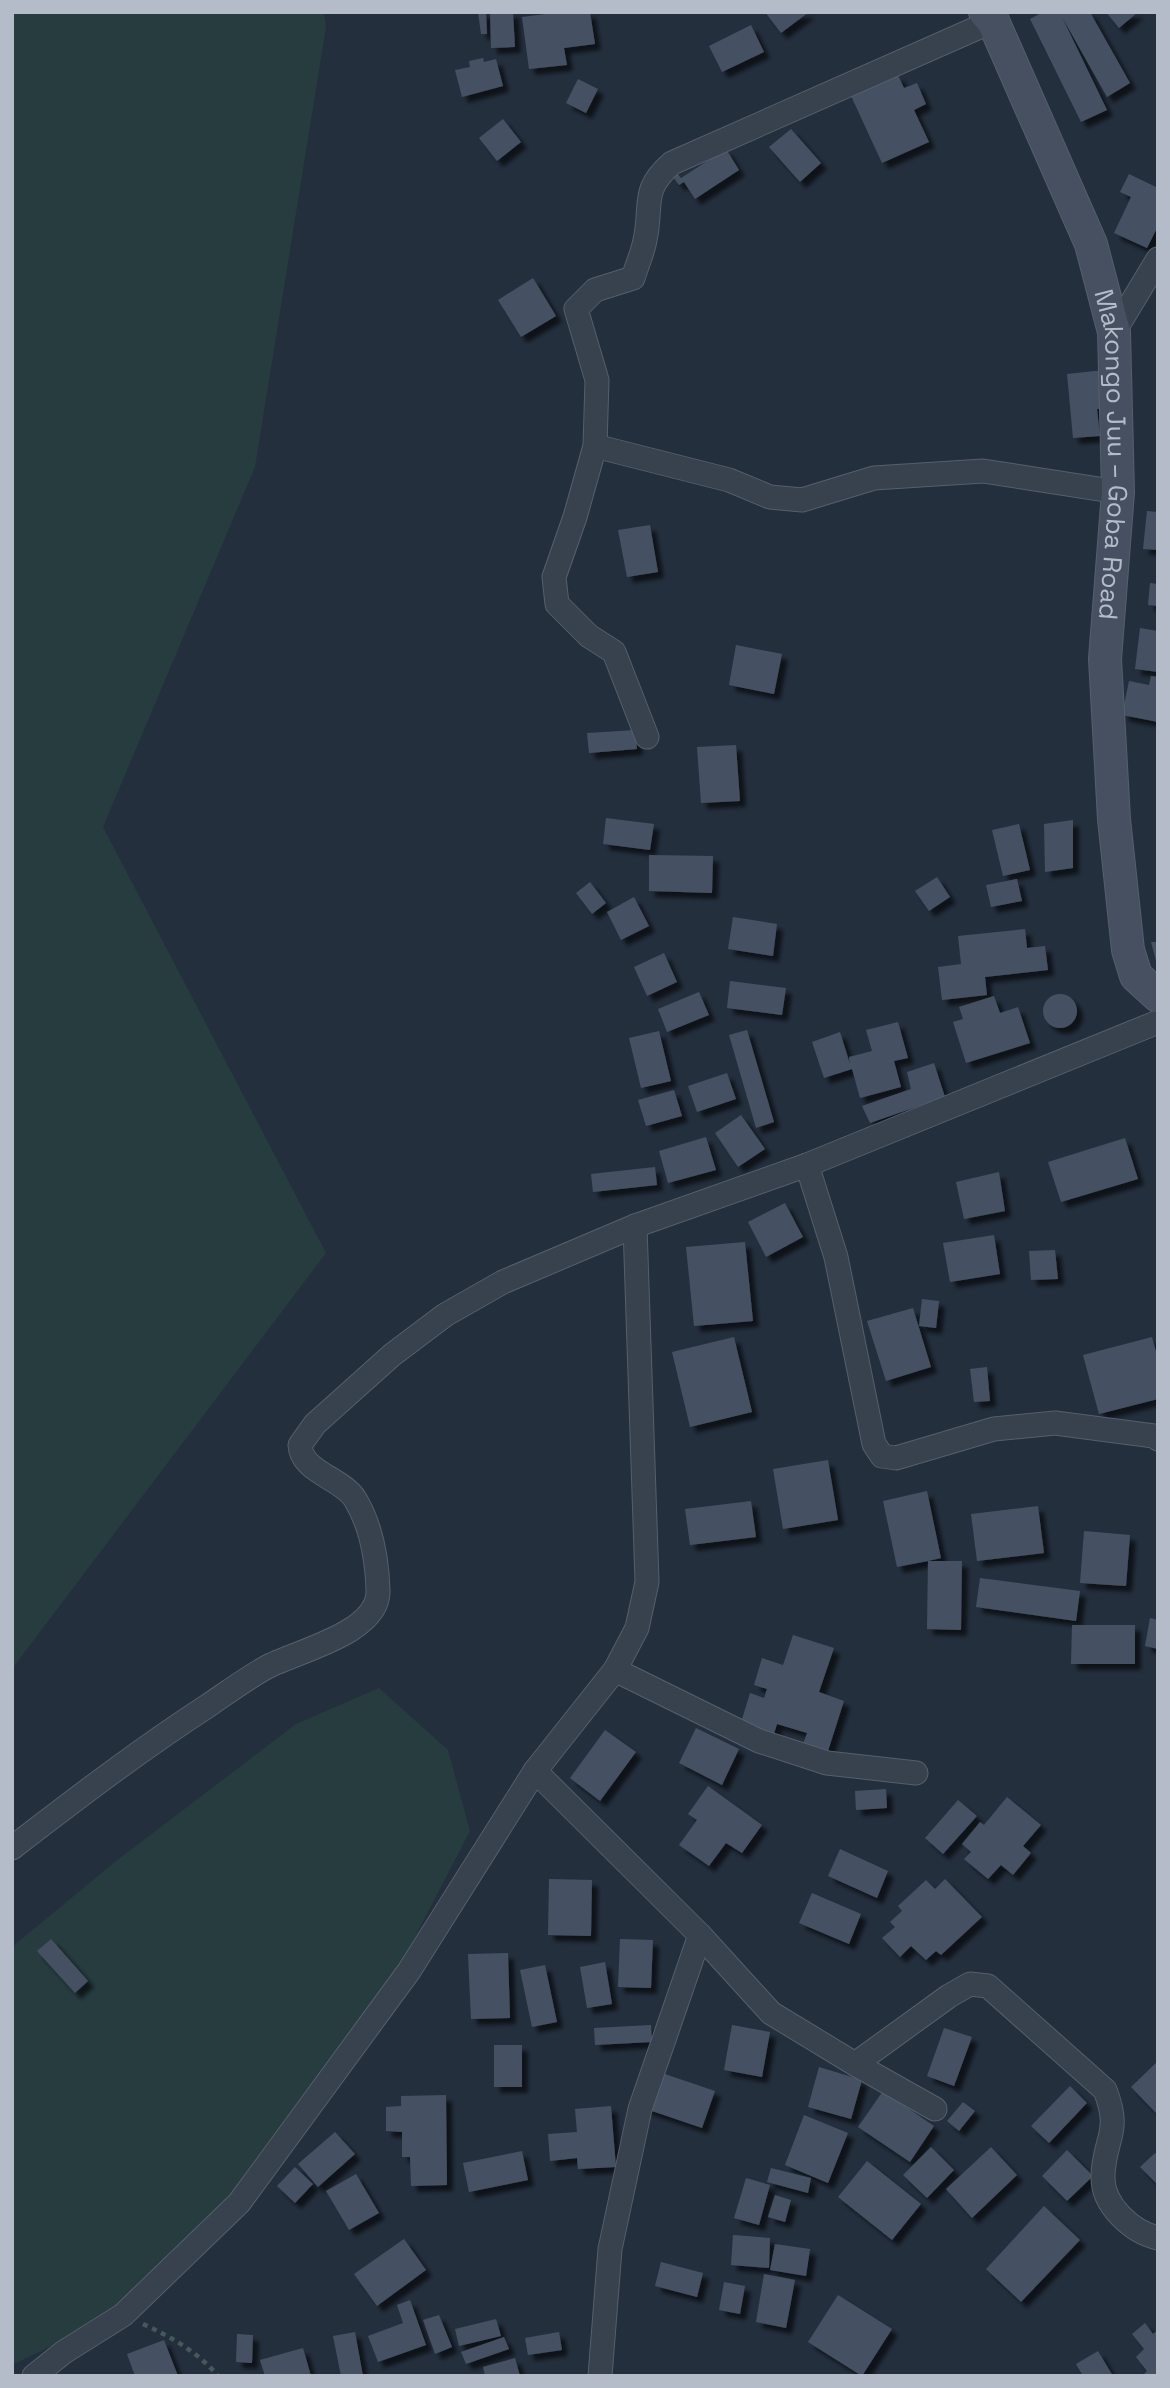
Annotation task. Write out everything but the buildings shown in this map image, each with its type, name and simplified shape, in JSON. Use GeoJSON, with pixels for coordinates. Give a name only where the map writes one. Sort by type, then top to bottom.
{"type":"FeatureCollection","features":[{"type":"Feature","properties":{"kind":"street","name":"Makongo Juu – Goba Road"},"geometry":{"type":"LineString","coordinates":[[989,17],[1091,244],[1114,332],[1118,492],[1105,659],[1114,819],[1128,950],[1136,976],[1158,996]]}},
{"type":"Feature","properties":{"kind":"street"},"geometry":{"type":"LineString","coordinates":[[647,737],[614,652],[589,636],[557,604],[554,577],[575,517],[595,446],[597,380],[576,309],[595,290],[633,278],[646,239],[649,197],[656,177],[672,163],[989,17]]}},
{"type":"Feature","properties":{"kind":"street"},"geometry":{"type":"LineString","coordinates":[[1114,332],[1158,259]]}},
{"type":"Feature","properties":{"kind":"street"},"geometry":{"type":"LineString","coordinates":[[595,446],[729,480],[770,497],[802,500],[874,478],[983,471],[1118,492]]}},
{"type":"Feature","properties":{"kind":"street"},"geometry":{"type":"LineString","coordinates":[[12,1848],[143,1748],[266,1667],[353,1629],[371,1613],[379,1594],[375,1545],[354,1497],[303,1456],[300,1445],[304,1436],[393,1354],[445,1315],[503,1282],[635,1226],[807,1165],[1158,1022]]}},
{"type":"Feature","properties":{"kind":"street"},"geometry":{"type":"LineString","coordinates":[[807,1165],[836,1257],[874,1444],[882,1456],[896,1458],[994,1429],[1055,1423],[1154,1436],[1158,1439]]}},
{"type":"Feature","properties":{"kind":"street"},"geometry":{"type":"LineString","coordinates":[[34,2376],[64,2352],[123,2315],[239,2203],[409,1971],[534,1771],[615,1670],[637,1628],[647,1582],[635,1226]]}},
{"type":"Feature","properties":{"kind":"street"},"geometry":{"type":"LineString","coordinates":[[615,1670],[759,1741],[827,1763],[916,1773]]}},
{"type":"Feature","properties":{"kind":"street"},"geometry":{"type":"LineString","coordinates":[[534,1771],[700,1936],[771,2012],[934,2109]]}},
{"type":"Feature","properties":{"kind":"street"},"geometry":{"type":"LineString","coordinates":[[600,2376],[610,2249],[640,2109],[700,1936]]}},
{"type":"Feature","properties":{"kind":"street"},"geometry":{"type":"LineString","coordinates":[[855,2064],[949,1996],[970,1984],[988,1986],[1105,2090],[1114,2111],[1114,2132],[1103,2175],[1105,2192],[1120,2214],[1139,2233],[1158,2238]]}},
{"type":"Feature","properties":{"kind":"path"},"geometry":{"type":"LineString","coordinates":[[123,2315],[171,2337],[207,2363],[218,2376]]}},
{"type":"Feature","properties":{"kind":"green space"},"geometry":{"type":"Polygon","coordinates":[[[12,12],[324,12],[326,27],[255,467],[103,827],[326,1253],[12,1669],[12,12]]]}},
{"type":"Feature","properties":{"kind":"green space"},"geometry":{"type":"Polygon","coordinates":[[[379,1688],[448,1750],[470,1831],[390,1985],[248,2195],[95,2325],[12,2365],[12,1947],[116,1861],[296,1724],[379,1688]]]}}]}
